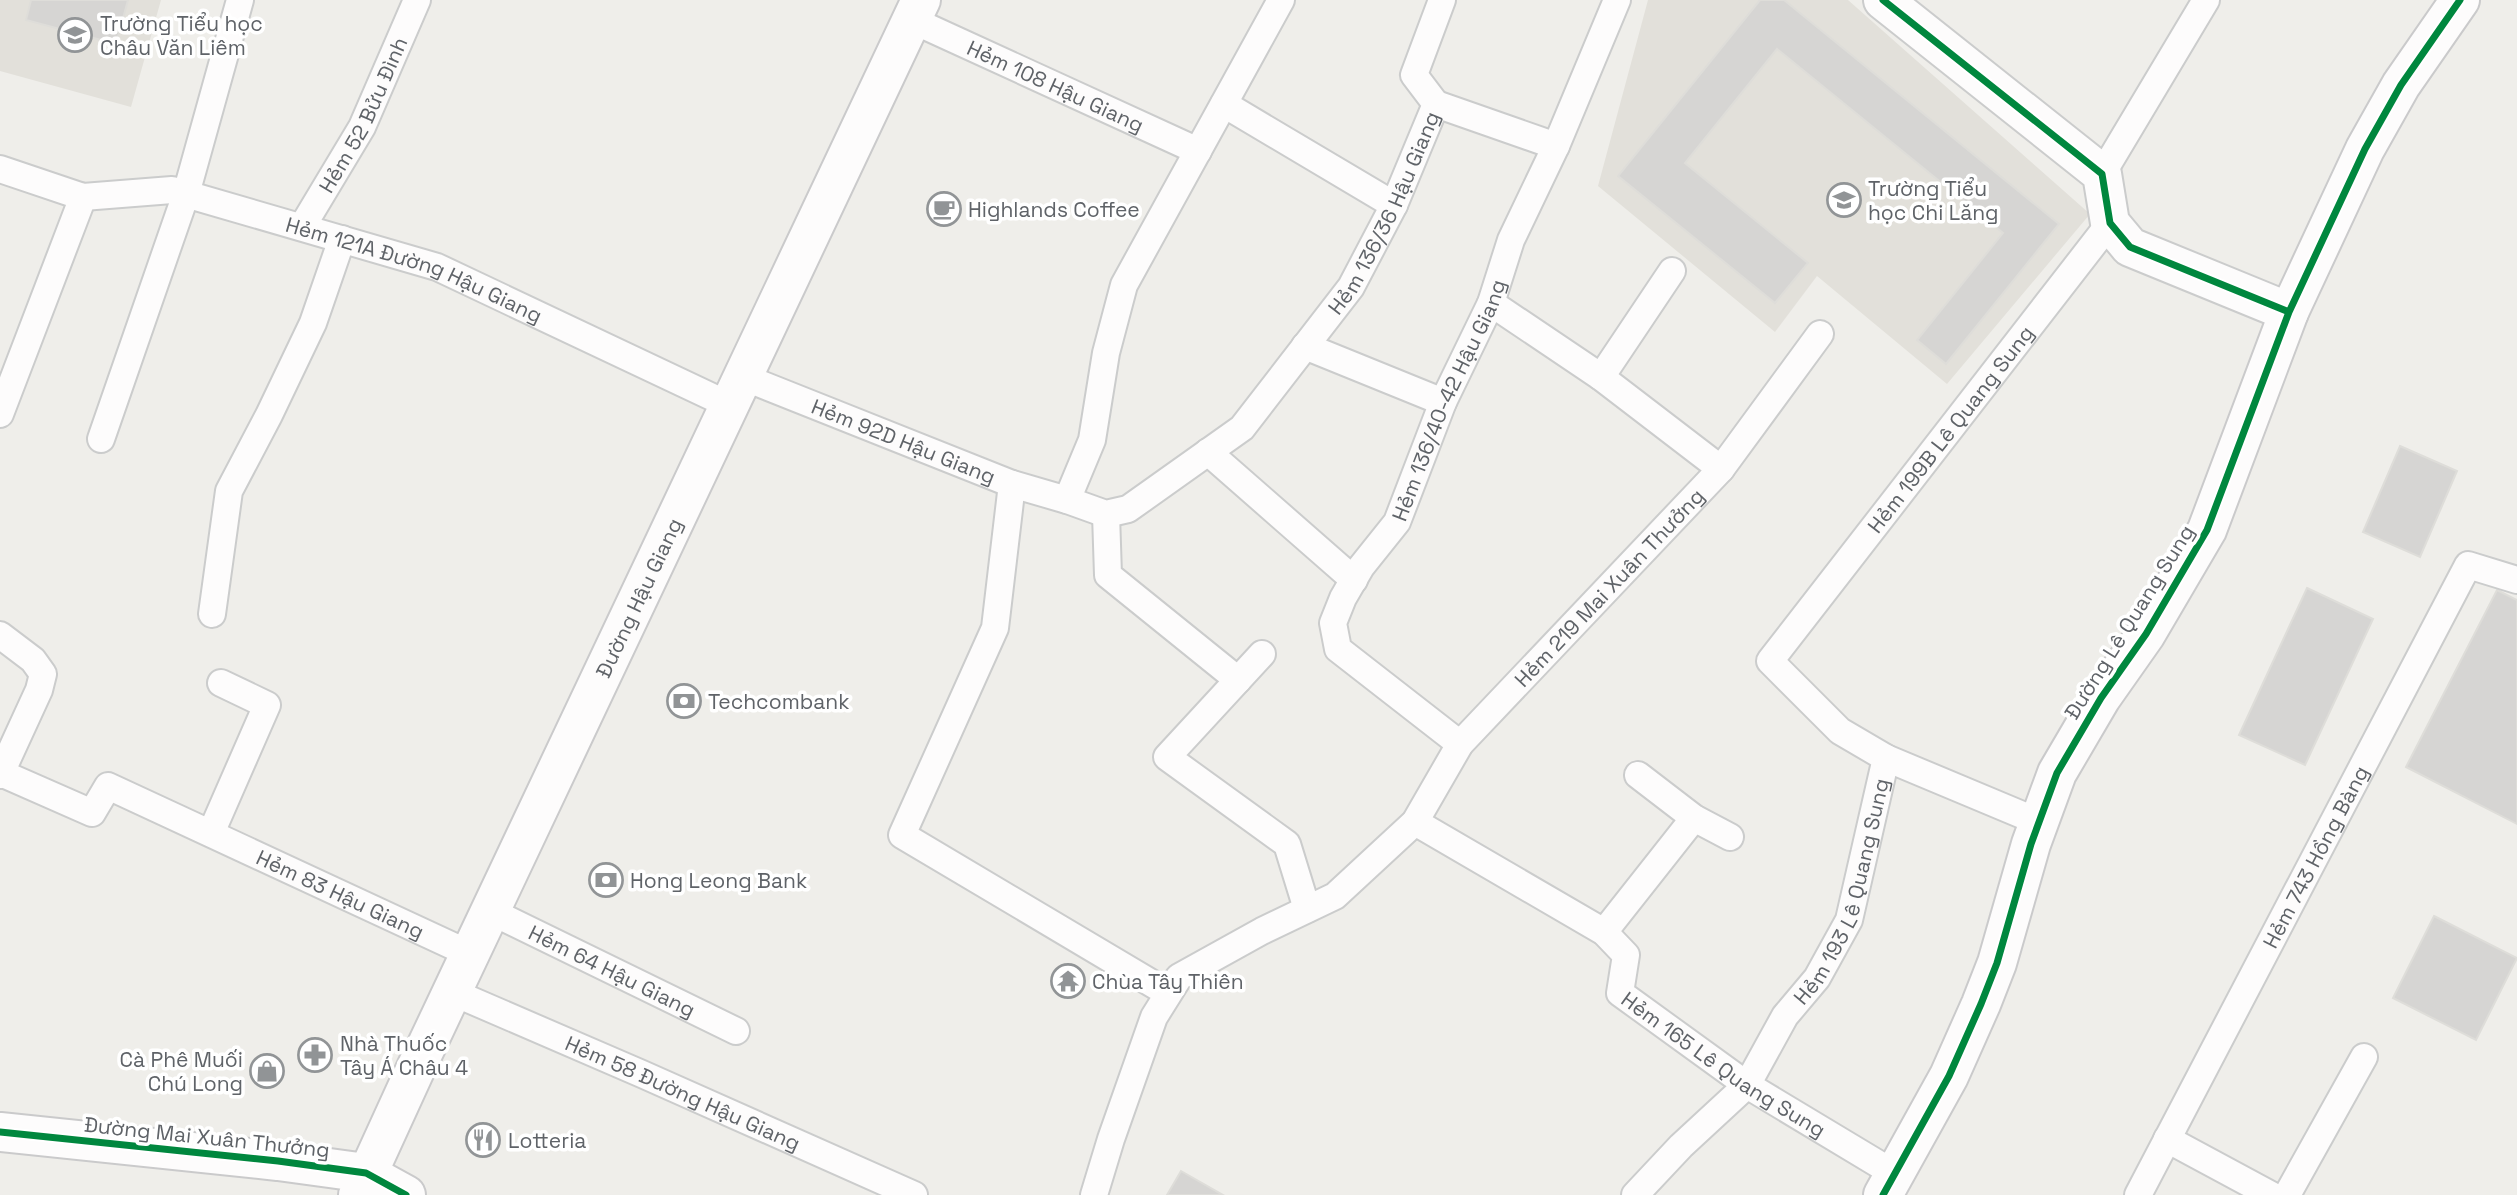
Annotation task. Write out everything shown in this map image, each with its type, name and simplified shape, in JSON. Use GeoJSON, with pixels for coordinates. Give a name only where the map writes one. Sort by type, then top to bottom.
{"type":"FeatureCollection","features":[{"type":"Feature","properties":{"kind":"street"},"geometry":{"type":"LineString","coordinates":[[1883,0],[2102,174],[2110,223],[2130,247],[2289,312]]}},
{"type":"Feature","properties":{"kind":"street","name":"Đường Lê Quang Sung"},"geometry":{"type":"LineString","coordinates":[[1889,1184],[1950,1076],[1997,963],[2039,822],[2057,773],[2101,698],[2146,634],[2207,530],[2289,312],[2365,149],[2401,85],[2460,0]]}},
{"type":"Feature","properties":{"kind":"street","name":"Đường Hậu Giang"},"geometry":{"type":"LineString","coordinates":[[362,1184],[916,10]]}},
{"type":"Feature","properties":{"kind":"street","name":"Đường Mai Xuân Thưởng"},"geometry":{"type":"LineString","coordinates":[[0,1132],[278,1161],[405,1195]]}},
{"type":"Feature","properties":{"kind":"lane"},"geometry":{"type":"LineString","coordinates":[[101,439],[186,194],[240,0]]}},
{"type":"Feature","properties":{"kind":"lane","name":"Hẻm 52 Bửu Đình"},"geometry":{"type":"LineString","coordinates":[[302,227],[362,127],[418,0]]}},
{"type":"Feature","properties":{"kind":"lane"},"geometry":{"type":"LineString","coordinates":[[1067,500],[1092,440],[1106,353],[1124,285],[1281,0]]}},
{"type":"Feature","properties":{"kind":"lane","name":"Hẻm 136/36 Hậu Giang"},"geometry":{"type":"LineString","coordinates":[[1305,346],[1351,287],[1394,205],[1436,104],[1415,75],[1442,0]]}},
{"type":"Feature","properties":{"kind":"lane","name":"Hẻm 136/40-42 Hậu Giang"},"geometry":{"type":"LineString","coordinates":[[1460,744],[1338,649],[1334,623],[1343,598],[1361,567],[1397,522],[1443,402],[1491,303],[1511,240],[1556,146],[1617,0]]}},
{"type":"Feature","properties":{"kind":"lane"},"geometry":{"type":"LineString","coordinates":[[2102,174],[2206,0]]}},
{"type":"Feature","properties":{"kind":"lane","name":"Hẻm 108 Hậu Giang"},"geometry":{"type":"LineString","coordinates":[[916,10],[1198,151]]}},
{"type":"Feature","properties":{"kind":"lane"},"geometry":{"type":"LineString","coordinates":[[1224,104],[1394,205]]}},
{"type":"Feature","properties":{"kind":"lane"},"geometry":{"type":"LineString","coordinates":[[1436,104],[1556,146]]}},
{"type":"Feature","properties":{"kind":"lane"},"geometry":{"type":"LineString","coordinates":[[0,169],[83,197],[0,414]]}},
{"type":"Feature","properties":{"kind":"lane","name":"Hẻm 121A Đường Hậu Giang"},"geometry":{"type":"LineString","coordinates":[[83,197],[172,190],[437,267],[736,391]]}},
{"type":"Feature","properties":{"kind":"lane","name":"Hẻm 199B Lê Quang Sung"},"geometry":{"type":"LineString","coordinates":[[1791,634],[2110,223]]}},
{"type":"Feature","properties":{"kind":"lane"},"geometry":{"type":"LineString","coordinates":[[212,614],[229,491],[313,323],[342,239]]}},
{"type":"Feature","properties":{"kind":"lane"},"geometry":{"type":"LineString","coordinates":[[1601,377],[1672,271]]}},
{"type":"Feature","properties":{"kind":"lane","name":"Hẻm 219 Mai Xuân Thưởng"},"geometry":{"type":"LineString","coordinates":[[1094,1195],[1154,1017],[1179,977],[1262,931],[1335,896],[1415,822],[1460,744],[1721,469],[1601,377],[1491,303]]}},
{"type":"Feature","properties":{"kind":"lane"},"geometry":{"type":"LineString","coordinates":[[1721,469],[1820,334]]}},
{"type":"Feature","properties":{"kind":"lane"},"geometry":{"type":"LineString","coordinates":[[1238,680],[1108,575],[1106,514],[1128,509],[1242,428],[1305,346],[1443,402]]}},
{"type":"Feature","properties":{"kind":"lane","name":"Hẻm 92D Hậu Giang"},"geometry":{"type":"LineString","coordinates":[[736,391],[1106,514]]}},
{"type":"Feature","properties":{"kind":"lane"},"geometry":{"type":"LineString","coordinates":[[1208,452],[1354,580]]}},
{"type":"Feature","properties":{"kind":"lane"},"geometry":{"type":"LineString","coordinates":[[1012,484],[995,628],[902,835],[1168,993]]}},
{"type":"Feature","properties":{"kind":"lane","name":"Hẻm 743 Hồng Bàng"},"geometry":{"type":"LineString","coordinates":[[2138,1195],[2468,565],[2517,580]]}},
{"type":"Feature","properties":{"kind":"lane","name":"Hẻm 193 Lê Quang Sung"},"geometry":{"type":"LineString","coordinates":[[1791,634],[1770,661],[1840,731],[1886,758],[2039,822]]}},
{"type":"Feature","properties":{"kind":"lane"},"geometry":{"type":"LineString","coordinates":[[0,635],[33,660],[43,674],[39,690],[0,774]]}},
{"type":"Feature","properties":{"kind":"lane"},"geometry":{"type":"LineString","coordinates":[[1262,654],[1167,757],[1287,844],[1307,909]]}},
{"type":"Feature","properties":{"kind":"lane"},"geometry":{"type":"LineString","coordinates":[[211,833],[267,705],[221,683]]}},
{"type":"Feature","properties":{"kind":"lane","name":"Hẻm 193 Lê Quang Sung"},"geometry":{"type":"LineString","coordinates":[[1635,1195],[1681,1146],[1747,1085],[1785,1016],[1816,978],[1849,920],[1886,758]]}},
{"type":"Feature","properties":{"kind":"lane","name":"Hẻm 83 Hậu Giang"},"geometry":{"type":"LineString","coordinates":[[0,774],[92,813],[108,786],[470,954]]}},
{"type":"Feature","properties":{"kind":"lane"},"geometry":{"type":"LineString","coordinates":[[1638,775],[1694,818],[1730,837]]}},
{"type":"Feature","properties":{"kind":"lane"},"geometry":{"type":"LineString","coordinates":[[1604,932],[1694,818]]}},
{"type":"Feature","properties":{"kind":"lane","name":"Hẻm 165 Lê Quang Sung"},"geometry":{"type":"LineString","coordinates":[[1415,822],[1604,932],[1626,955],[1620,993],[1889,1184]]}},
{"type":"Feature","properties":{"kind":"lane","name":"Hẻm 64 Hậu Giang"},"geometry":{"type":"LineString","coordinates":[[490,911],[736,1031]]}},
{"type":"Feature","properties":{"kind":"lane","name":"Hẻm 58 Đường Hậu Giang"},"geometry":{"type":"LineString","coordinates":[[452,992],[914,1195]]}},
{"type":"Feature","properties":{"kind":"lane"},"geometry":{"type":"LineString","coordinates":[[2287,1195],[2364,1057]]}},
{"type":"Feature","properties":{"kind":"lane"},"geometry":{"type":"LineString","coordinates":[[2167,1139],[2271,1195]]}},
{"type":"Feature","properties":{"kind":"shaded area","name":"Trường Tiểu học Châu Văn Liêm"},"geometry":{"type":"Polygon","coordinates":[[[0,0],[161,0],[131,107],[0,71],[0,0]]]}},
{"type":"Feature","properties":{"kind":"shaded area","name":"Trường Tiểu học Chi Lăng"},"geometry":{"type":"Polygon","coordinates":[[[1648,0],[1848,0],[2090,214],[1947,384],[1817,276],[1775,332],[1598,186],[1648,0]]]}},
{"type":"Feature","properties":{"kind":"building"},"geometry":{"type":"Polygon","coordinates":[[[31,0],[128,0],[116,44],[26,20],[31,0]]]}},
{"type":"Feature","properties":{"kind":"building"},"geometry":{"type":"Polygon","coordinates":[[[1760,0],[1784,0],[2059,224],[1946,364],[1917,340],[2003,233],[1777,49],[1685,163],[1808,263],[1775,303],[1618,176],[1760,0]]]}},
{"type":"Feature","properties":{"kind":"building"},"geometry":{"type":"Polygon","coordinates":[[[2400,446],[2457,471],[2420,557],[2363,532],[2400,446]]]}},
{"type":"Feature","properties":{"kind":"building"},"geometry":{"type":"Polygon","coordinates":[[[2307,588],[2373,619],[2305,765],[2239,735],[2307,588]]]}},
{"type":"Feature","properties":{"kind":"building"},"geometry":{"type":"Polygon","coordinates":[[[2497,590],[2517,600],[2517,824],[2406,767],[2497,590]]]}},
{"type":"Feature","properties":{"kind":"building"},"geometry":{"type":"Polygon","coordinates":[[[2434,916],[2517,958],[2476,1040],[2393,998],[2434,916]]]}},
{"type":"Feature","properties":{"kind":"building"},"geometry":{"type":"Polygon","coordinates":[[[1181,1171],[1223,1195],[1167,1195],[1181,1171]]]}},
{"type":"Feature","properties":{"kind":"cycle path"},"geometry":{"type":"LineString","coordinates":[[1883,0],[2102,174],[2110,223],[2130,247],[2289,312]]}},
{"type":"Feature","properties":{"kind":"cycle path"},"geometry":{"type":"LineString","coordinates":[[1883,1195],[1949,1076],[1981,1004],[1997,963],[2031,844],[2057,773],[2101,698],[2146,634],[2207,530],[2289,312],[2365,149],[2401,85],[2460,0]]}},
{"type":"Feature","properties":{"kind":"cycle path"},"geometry":{"type":"LineString","coordinates":[[0,1132],[278,1161],[366,1173],[406,1195]]}},
{"type":"Feature","properties":{"kind":"place","name":"Trường Tiểu học Châu Văn Liêm"},"geometry":{"type":"Point","coordinates":[75,35]}},
{"type":"Feature","properties":{"kind":"place","name":"Trường Tiểu học Chi Lăng"},"geometry":{"type":"Point","coordinates":[1844,200]}},
{"type":"Feature","properties":{"kind":"place","name":"Highlands Coffee"},"geometry":{"type":"Point","coordinates":[944,209]}},
{"type":"Feature","properties":{"kind":"place","name":"Techcombank"},"geometry":{"type":"Point","coordinates":[684,701]}},
{"type":"Feature","properties":{"kind":"place","name":"Hong Leong Bank"},"geometry":{"type":"Point","coordinates":[606,880]}},
{"type":"Feature","properties":{"kind":"place","name":"Chùa Tây Thiên"},"geometry":{"type":"Point","coordinates":[1068,981]}},
{"type":"Feature","properties":{"kind":"place","name":"Nhà Thuốc Tây Á Châu 4"},"geometry":{"type":"Point","coordinates":[315,1055]}},
{"type":"Feature","properties":{"kind":"place","name":"Cà Phê Muối Chú Long"},"geometry":{"type":"Point","coordinates":[267,1071]}},
{"type":"Feature","properties":{"kind":"place","name":"Lotteria"},"geometry":{"type":"Point","coordinates":[483,1140]}}]}
